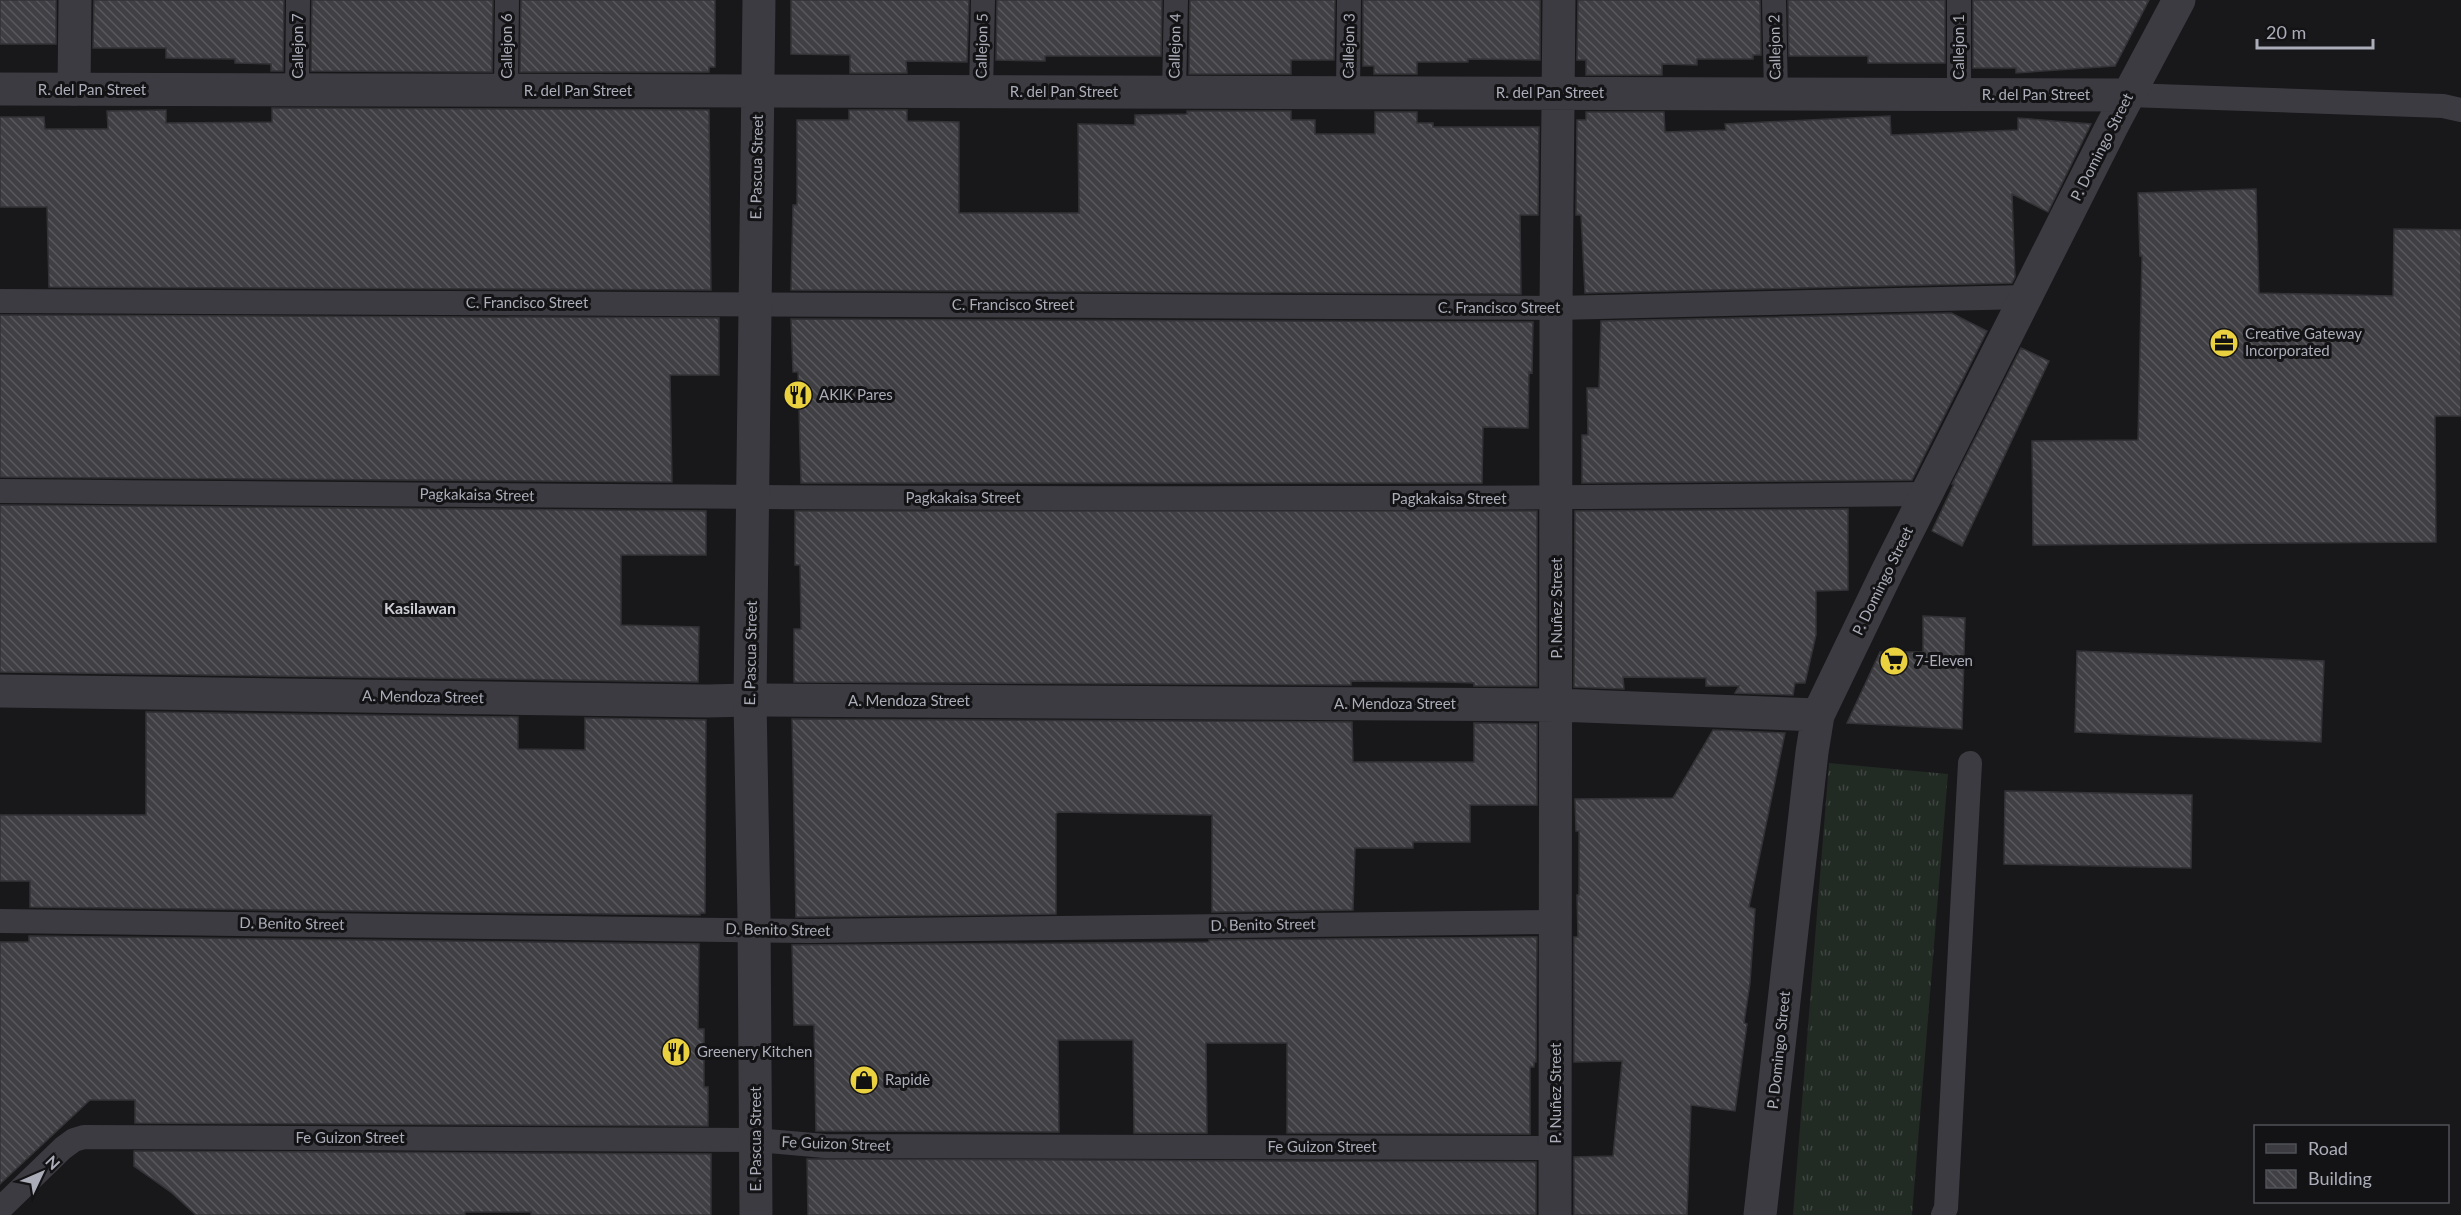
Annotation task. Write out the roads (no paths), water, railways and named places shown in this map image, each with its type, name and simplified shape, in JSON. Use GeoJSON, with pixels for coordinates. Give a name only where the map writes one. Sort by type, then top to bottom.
{"type":"FeatureCollection","features":[{"type":"Feature","properties":{"kind":"street"},"geometry":{"type":"LineString","coordinates":[[74,89],[75,0]]}},
{"type":"Feature","properties":{"kind":"street","name":"E. Pascua Street"},"geometry":{"type":"LineString","coordinates":[[756,1215],[750,700],[759,0]]}},
{"type":"Feature","properties":{"kind":"street","name":"P. Nuñez Street"},"geometry":{"type":"LineString","coordinates":[[1555,1215],[1556,308],[1559,0]]}},
{"type":"Feature","properties":{"kind":"street","name":"P. Domingo Street"},"geometry":{"type":"LineString","coordinates":[[1760,1215],[1818,715],[2025,297],[2179,0]]}},
{"type":"Feature","properties":{"kind":"street","name":"R. del Pan Street"},"geometry":{"type":"LineString","coordinates":[[0,89],[2128,95]]}},
{"type":"Feature","properties":{"kind":"street","name":"A. Mendoza Street"},"geometry":{"type":"LineString","coordinates":[[0,691],[707,701],[1557,705],[1818,715]]}},
{"type":"Feature","properties":{"kind":"lane","name":"Callejon 7"},"geometry":{"type":"LineString","coordinates":[[297,91],[298,0]]}},
{"type":"Feature","properties":{"kind":"lane","name":"Callejon 6"},"geometry":{"type":"LineString","coordinates":[[506,91],[507,0]]}},
{"type":"Feature","properties":{"kind":"lane","name":"Callejon 5"},"geometry":{"type":"LineString","coordinates":[[981,92],[983,0]]}},
{"type":"Feature","properties":{"kind":"lane","name":"Callejon 4"},"geometry":{"type":"LineString","coordinates":[[1174,92],[1176,0]]}},
{"type":"Feature","properties":{"kind":"lane","name":"Callejon 3"},"geometry":{"type":"LineString","coordinates":[[1348,93],[1349,0]]}},
{"type":"Feature","properties":{"kind":"lane","name":"Callejon 2"},"geometry":{"type":"LineString","coordinates":[[1774,0],[1776,94]]}},
{"type":"Feature","properties":{"kind":"lane","name":"Callejon 1"},"geometry":{"type":"LineString","coordinates":[[1959,0],[1959,94]]}},
{"type":"Feature","properties":{"kind":"lane"},"geometry":{"type":"LineString","coordinates":[[2128,95],[2443,106],[2461,110]]}},
{"type":"Feature","properties":{"kind":"lane","name":"C. Francisco Street"},"geometry":{"type":"LineString","coordinates":[[0,301],[1556,308],[2025,297]]}},
{"type":"Feature","properties":{"kind":"lane","name":"Pagkakaisa Street"},"geometry":{"type":"LineString","coordinates":[[0,491],[753,498],[1557,499],[1926,494]]}},
{"type":"Feature","properties":{"kind":"lane"},"geometry":{"type":"LineString","coordinates":[[1943,1215],[1946,1208],[1970,763]]}},
{"type":"Feature","properties":{"kind":"lane","name":"D. Benito Street"},"geometry":{"type":"LineString","coordinates":[[0,921],[808,931],[1555,922]]}},
{"type":"Feature","properties":{"kind":"lane","name":"Fe Guizon Street"},"geometry":{"type":"LineString","coordinates":[[0,1209],[63,1148],[74,1140],[84,1137],[756,1140],[825,1146],[1556,1148]]}},
{"type":"Feature","properties":{"kind":"place","name":"Creative Gateway Incorporated"},"geometry":{"type":"Point","coordinates":[2224,343]}},
{"type":"Feature","properties":{"kind":"place","name":"AKIK Pares"},"geometry":{"type":"Point","coordinates":[798,395]}},
{"type":"Feature","properties":{"kind":"place","name":"7-Eleven"},"geometry":{"type":"Point","coordinates":[1894,661]}},
{"type":"Feature","properties":{"kind":"place","name":"Greenery Kitchen"},"geometry":{"type":"Point","coordinates":[676,1052]}},
{"type":"Feature","properties":{"kind":"place","name":"Rapidè"},"geometry":{"type":"Point","coordinates":[864,1080]}},
{"type":"Feature","properties":{"kind":"district","name":"Kasilawan"},"geometry":{"type":"Point","coordinates":[420,608]}}]}
